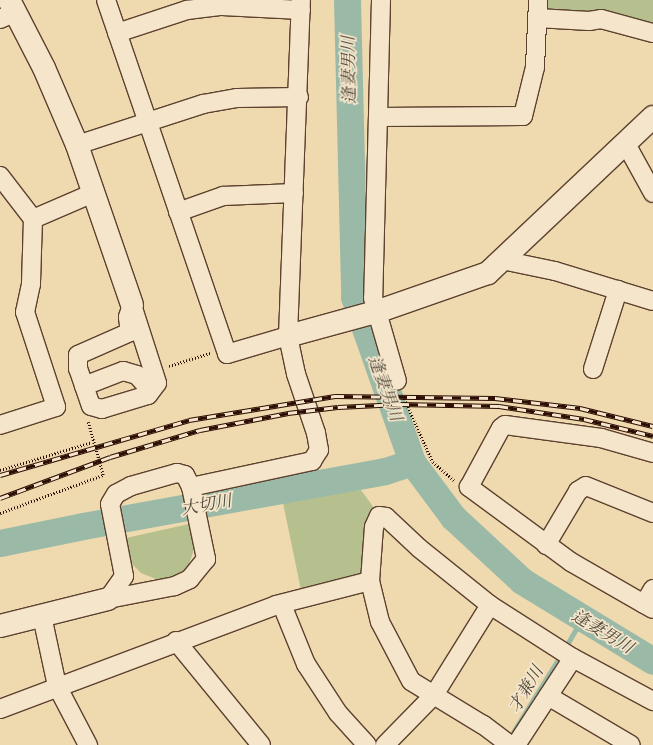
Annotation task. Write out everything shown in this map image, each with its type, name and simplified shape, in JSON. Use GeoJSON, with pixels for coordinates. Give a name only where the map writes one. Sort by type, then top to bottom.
{"type":"FeatureCollection","features":[{"type":"Feature","properties":{"kind":"street"},"geometry":{"type":"LineString","coordinates":[[106,0],[228,354],[310,328],[375,311],[488,273],[653,117]]}},
{"type":"Feature","properties":{"kind":"street"},"geometry":{"type":"LineString","coordinates":[[381,0],[374,298],[375,311],[397,381]]}},
{"type":"Feature","properties":{"kind":"street"},"geometry":{"type":"LineString","coordinates":[[117,33],[188,10],[222,3],[301,5],[299,97],[288,336],[296,374],[316,433],[317,455],[312,461],[191,487]]}},
{"type":"Feature","properties":{"kind":"street"},"geometry":{"type":"LineString","coordinates":[[378,117],[523,116],[535,67],[538,9],[589,21],[601,19],[653,33]]}},
{"type":"Feature","properties":{"kind":"street"},"geometry":{"type":"LineString","coordinates":[[8,11],[44,68],[77,145],[145,342],[157,383],[148,395],[102,409],[91,406],[78,369],[78,355],[116,341],[130,332]]}},
{"type":"Feature","properties":{"kind":"street"},"geometry":{"type":"LineString","coordinates":[[77,145],[203,104],[237,98],[299,97]]}},
{"type":"Feature","properties":{"kind":"street"},"geometry":{"type":"LineString","coordinates":[[626,144],[653,193]]}},
{"type":"Feature","properties":{"kind":"street"},"geometry":{"type":"LineString","coordinates":[[0,176],[33,219],[31,284],[26,312],[56,406],[0,425]]}},
{"type":"Feature","properties":{"kind":"street"},"geometry":{"type":"LineString","coordinates":[[33,219],[93,193]]}},
{"type":"Feature","properties":{"kind":"street"},"geometry":{"type":"LineString","coordinates":[[178,212],[223,196],[294,193]]}},
{"type":"Feature","properties":{"kind":"street"},"geometry":{"type":"LineString","coordinates":[[502,260],[555,271],[653,301]]}},
{"type":"Feature","properties":{"kind":"street"},"geometry":{"type":"LineString","coordinates":[[593,370],[618,290]]}},
{"type":"Feature","properties":{"kind":"street"},"geometry":{"type":"LineString","coordinates":[[132,305],[128,317],[130,332],[145,342]]}},
{"type":"Feature","properties":{"kind":"street"},"geometry":{"type":"LineString","coordinates":[[84,386],[123,371],[137,375],[151,391]]}},
{"type":"Feature","properties":{"kind":"street"},"geometry":{"type":"LineString","coordinates":[[650,601],[571,562],[546,545],[469,486],[501,428],[505,426],[601,438],[653,452]]}},
{"type":"Feature","properties":{"kind":"street"},"geometry":{"type":"LineString","coordinates":[[0,626],[108,599],[149,591],[190,579],[206,559],[191,487],[185,475],[177,473],[131,486],[116,494],[110,504],[124,576],[108,599]]}},
{"type":"Feature","properties":{"kind":"street"},"geometry":{"type":"LineString","coordinates":[[546,545],[578,492],[586,486],[653,513]]}},
{"type":"Feature","properties":{"kind":"street"},"geometry":{"type":"LineString","coordinates":[[510,745],[411,681],[380,622],[370,581],[374,526],[379,516],[386,517],[419,548],[490,605],[573,658],[653,701]]}},
{"type":"Feature","properties":{"kind":"street"},"geometry":{"type":"LineString","coordinates":[[124,576],[149,591]]}},
{"type":"Feature","properties":{"kind":"street"},"geometry":{"type":"LineString","coordinates":[[0,709],[176,641],[282,605],[370,581]]}},
{"type":"Feature","properties":{"kind":"street"},"geometry":{"type":"LineString","coordinates":[[282,605],[306,664],[338,713],[367,745]]}},
{"type":"Feature","properties":{"kind":"street"},"geometry":{"type":"LineString","coordinates":[[385,745],[434,696],[490,605]]}},
{"type":"Feature","properties":{"kind":"street"},"geometry":{"type":"LineString","coordinates":[[42,616],[57,686],[87,745]]}},
{"type":"Feature","properties":{"kind":"street"},"geometry":{"type":"LineString","coordinates":[[176,641],[261,745]]}},
{"type":"Feature","properties":{"kind":"street"},"geometry":{"type":"LineString","coordinates":[[516,745],[573,658]]}},
{"type":"Feature","properties":{"kind":"street"},"geometry":{"type":"LineString","coordinates":[[548,696],[631,745]]}},
{"type":"Feature","properties":{"kind":"path"},"geometry":{"type":"LineString","coordinates":[[166,367],[226,348]]}},
{"type":"Feature","properties":{"kind":"path"},"geometry":{"type":"LineString","coordinates":[[397,381],[433,462],[458,483],[469,486]]}},
{"type":"Feature","properties":{"kind":"path"},"geometry":{"type":"LineString","coordinates":[[0,513],[103,475],[92,442],[88,422]]}},
{"type":"Feature","properties":{"kind":"path"},"geometry":{"type":"LineString","coordinates":[[0,470],[92,442]]}},
{"type":"Feature","properties":{"kind":"green space"},"geometry":{"type":"Polygon","coordinates":[[[544,0],[653,0],[653,27],[552,14],[544,6],[544,0]]]}},
{"type":"Feature","properties":{"kind":"green space"},"geometry":{"type":"Polygon","coordinates":[[[361,490],[374,508],[367,522],[365,577],[301,590],[282,498],[361,490]]]}},
{"type":"Feature","properties":{"kind":"green space"},"geometry":{"type":"Polygon","coordinates":[[[189,524],[195,539],[194,549],[188,567],[171,579],[161,581],[141,573],[130,562],[126,538],[189,524]]]}},
{"type":"Feature","properties":{"kind":"waterway","name":"逢妻男川"},"geometry":{"type":"LineString","coordinates":[[347,0],[354,297],[412,462],[453,517],[522,581],[653,661]]}},
{"type":"Feature","properties":{"kind":"waterway","name":"大切川"},"geometry":{"type":"LineString","coordinates":[[0,543],[83,526],[385,471],[412,462]]}},
{"type":"Feature","properties":{"kind":"waterway","name":"才兼川"},"geometry":{"type":"LineString","coordinates":[[568,643],[576,629],[588,622]]}},
{"type":"Feature","properties":{"kind":"waterway","name":"才兼川"},"geometry":{"type":"LineString","coordinates":[[512,734],[559,658]]}},
{"type":"Feature","properties":{"kind":"railway"},"geometry":{"type":"LineString","coordinates":[[0,475],[189,420],[335,396],[495,398],[580,408],[653,426]]}},
{"type":"Feature","properties":{"kind":"railway"},"geometry":{"type":"LineString","coordinates":[[0,498],[110,457],[200,430],[288,413],[338,407],[400,404],[499,406],[584,419],[653,436]]}}]}
